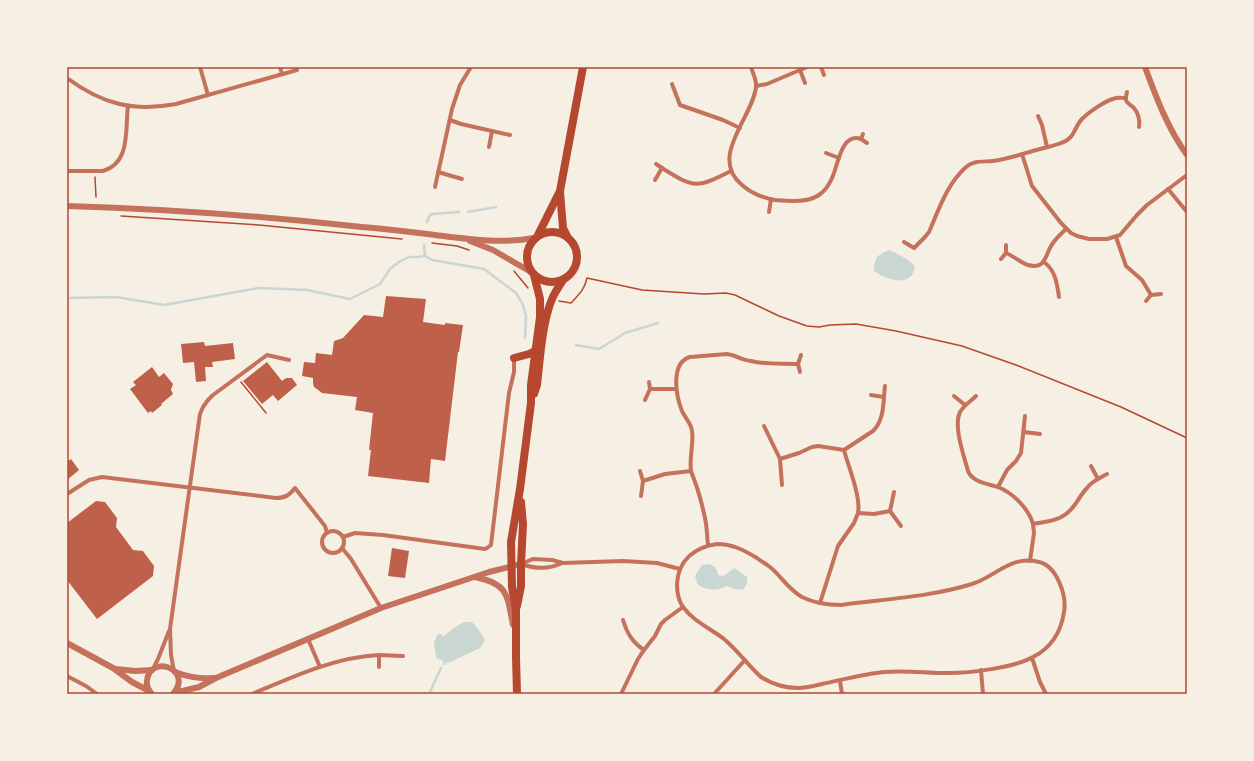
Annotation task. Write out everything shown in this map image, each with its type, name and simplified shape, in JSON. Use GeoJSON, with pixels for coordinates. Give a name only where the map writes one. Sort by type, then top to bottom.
{"type":"FeatureCollection","features":[{"type":"Feature","properties":{"kind":"main road"},"geometry":{"type":"LineString","coordinates":[[532,274],[540,280],[548,282],[563,280],[570,275],[576,262],[576,248],[563,228],[560,191],[583,67]]}},
{"type":"Feature","properties":{"kind":"main road"},"geometry":{"type":"LineString","coordinates":[[516,610],[512,587],[511,542],[520,489],[531,403],[531,385],[540,308],[539,293],[528,266],[526,251],[529,244],[536,236],[560,191]]}},
{"type":"Feature","properties":{"kind":"main road"},"geometry":{"type":"LineString","coordinates":[[536,236],[545,232],[553,231],[567,236]]}},
{"type":"Feature","properties":{"kind":"main road"},"geometry":{"type":"LineString","coordinates":[[531,403],[537,385],[549,310],[552,300],[563,280]]}},
{"type":"Feature","properties":{"kind":"main road"},"geometry":{"type":"LineString","coordinates":[[514,358],[535,351]]}},
{"type":"Feature","properties":{"kind":"main road"},"geometry":{"type":"LineString","coordinates":[[518,694],[515,636],[516,610],[521,586],[523,524],[520,489]]}},
{"type":"Feature","properties":{"kind":"street"},"geometry":{"type":"LineString","coordinates":[[200,67],[208,95]]}},
{"type":"Feature","properties":{"kind":"street"},"geometry":{"type":"LineString","coordinates":[[280,67],[282,74]]}},
{"type":"Feature","properties":{"kind":"street"},"geometry":{"type":"LineString","coordinates":[[435,187],[450,120],[460,86],[471,67]]}},
{"type":"Feature","properties":{"kind":"street"},"geometry":{"type":"LineString","coordinates":[[751,67],[756,81],[754,96],[730,150],[729,157],[731,171],[739,183],[745,188],[771,199],[806,200],[818,196],[825,190],[833,178],[839,158],[849,140],[856,138],[868,143]]}},
{"type":"Feature","properties":{"kind":"street"},"geometry":{"type":"LineString","coordinates":[[756,86],[766,84],[807,67]]}},
{"type":"Feature","properties":{"kind":"street"},"geometry":{"type":"LineString","coordinates":[[821,67],[824,75]]}},
{"type":"Feature","properties":{"kind":"street"},"geometry":{"type":"LineString","coordinates":[[1145,67],[1157,101],[1172,131],[1187,155]]}},
{"type":"Feature","properties":{"kind":"street"},"geometry":{"type":"LineString","coordinates":[[67,78],[86,92],[103,100],[116,104],[148,108],[176,104],[297,70]]}},
{"type":"Feature","properties":{"kind":"street"},"geometry":{"type":"LineString","coordinates":[[800,70],[805,83]]}},
{"type":"Feature","properties":{"kind":"street"},"geometry":{"type":"LineString","coordinates":[[672,84],[680,105],[723,120],[740,128]]}},
{"type":"Feature","properties":{"kind":"street"},"geometry":{"type":"LineString","coordinates":[[1126,92],[1125,98],[1127,104],[1135,109],[1140,119],[1139,127]]}},
{"type":"Feature","properties":{"kind":"street"},"geometry":{"type":"LineString","coordinates":[[904,242],[914,248],[925,237],[929,232],[944,195],[950,185],[966,167],[977,162],[992,161],[1022,154],[1066,141],[1076,131],[1083,118],[1114,98],[1125,98]]}},
{"type":"Feature","properties":{"kind":"street"},"geometry":{"type":"LineString","coordinates":[[67,171],[96,172],[109,170],[114,166],[121,158],[124,148],[128,106]]}},
{"type":"Feature","properties":{"kind":"street"},"geometry":{"type":"LineString","coordinates":[[1038,116],[1042,125],[1047,147]]}},
{"type":"Feature","properties":{"kind":"street"},"geometry":{"type":"LineString","coordinates":[[450,120],[510,135]]}},
{"type":"Feature","properties":{"kind":"street"},"geometry":{"type":"LineString","coordinates":[[489,147],[492,131]]}},
{"type":"Feature","properties":{"kind":"street"},"geometry":{"type":"LineString","coordinates":[[861,139],[863,134]]}},
{"type":"Feature","properties":{"kind":"street"},"geometry":{"type":"LineString","coordinates":[[826,153],[839,158]]}},
{"type":"Feature","properties":{"kind":"street"},"geometry":{"type":"LineString","coordinates":[[1022,154],[1032,186],[1066,230],[1083,238],[1107,239],[1116,237],[1141,210],[1187,175]]}},
{"type":"Feature","properties":{"kind":"street"},"geometry":{"type":"LineString","coordinates":[[656,164],[682,181],[696,184],[710,182],[731,171]]}},
{"type":"Feature","properties":{"kind":"street"},"geometry":{"type":"LineString","coordinates":[[655,180],[662,168]]}},
{"type":"Feature","properties":{"kind":"street"},"geometry":{"type":"LineString","coordinates":[[438,172],[462,179]]}},
{"type":"Feature","properties":{"kind":"street"},"geometry":{"type":"LineString","coordinates":[[1168,189],[1187,212]]}},
{"type":"Feature","properties":{"kind":"street"},"geometry":{"type":"LineString","coordinates":[[769,212],[771,199]]}},
{"type":"Feature","properties":{"kind":"street"},"geometry":{"type":"LineString","coordinates":[[67,206],[146,208],[258,216],[465,239],[509,241],[536,236]]}},
{"type":"Feature","properties":{"kind":"street"},"geometry":{"type":"LineString","coordinates":[[1006,253],[1029,265],[1038,265],[1044,262],[1052,244],[1066,230]]}},
{"type":"Feature","properties":{"kind":"street"},"geometry":{"type":"LineString","coordinates":[[1116,237],[1126,266],[1142,280],[1151,295]]}},
{"type":"Feature","properties":{"kind":"street"},"geometry":{"type":"LineString","coordinates":[[465,239],[493,250],[532,274]]}},
{"type":"Feature","properties":{"kind":"street"},"geometry":{"type":"LineString","coordinates":[[1001,259],[1006,253],[1006,245]]}},
{"type":"Feature","properties":{"kind":"street"},"geometry":{"type":"LineString","coordinates":[[1044,262],[1049,265],[1055,276],[1059,297]]}},
{"type":"Feature","properties":{"kind":"street"},"geometry":{"type":"LineString","coordinates":[[1146,301],[1151,295],[1161,294]]}},
{"type":"Feature","properties":{"kind":"street"},"geometry":{"type":"LineString","coordinates":[[708,545],[705,518],[698,488],[691,471],[692,431],[682,412],[676,389],[677,372],[680,364],[685,358],[690,357],[732,354],[755,362],[798,364]]}},
{"type":"Feature","properties":{"kind":"street"},"geometry":{"type":"LineString","coordinates":[[173,694],[178,685],[178,676],[175,672],[171,655],[170,629],[200,414],[208,400],[266,355],[289,360]]}},
{"type":"Feature","properties":{"kind":"street"},"geometry":{"type":"LineString","coordinates":[[800,372],[798,364],[801,355]]}},
{"type":"Feature","properties":{"kind":"street"},"geometry":{"type":"LineString","coordinates":[[342,537],[355,533],[382,535],[485,549],[491,545],[509,393],[514,372],[514,358]]}},
{"type":"Feature","properties":{"kind":"street"},"geometry":{"type":"LineString","coordinates":[[645,400],[650,389],[648,382]]}},
{"type":"Feature","properties":{"kind":"street"},"geometry":{"type":"LineString","coordinates":[[780,459],[818,446],[844,450],[873,431],[877,427],[882,417],[885,386]]}},
{"type":"Feature","properties":{"kind":"street"},"geometry":{"type":"LineString","coordinates":[[650,389],[676,389]]}},
{"type":"Feature","properties":{"kind":"street"},"geometry":{"type":"LineString","coordinates":[[871,395],[884,397]]}},
{"type":"Feature","properties":{"kind":"street"},"geometry":{"type":"LineString","coordinates":[[954,396],[965,405]]}},
{"type":"Feature","properties":{"kind":"street"},"geometry":{"type":"LineString","coordinates":[[976,396],[965,405],[959,415],[958,425],[969,474],[973,479],[998,487],[1009,493],[1027,511],[1034,524],[1030,561]]}},
{"type":"Feature","properties":{"kind":"street"},"geometry":{"type":"LineString","coordinates":[[998,487],[1007,470],[1020,457],[1025,416]]}},
{"type":"Feature","properties":{"kind":"street"},"geometry":{"type":"LineString","coordinates":[[764,426],[780,459],[782,485]]}},
{"type":"Feature","properties":{"kind":"street"},"geometry":{"type":"LineString","coordinates":[[1024,432],[1040,434]]}},
{"type":"Feature","properties":{"kind":"street"},"geometry":{"type":"LineString","coordinates":[[820,603],[838,546],[854,523],[859,508],[858,497],[844,450]]}},
{"type":"Feature","properties":{"kind":"street"},"geometry":{"type":"LineString","coordinates":[[1091,466],[1098,479]]}},
{"type":"Feature","properties":{"kind":"street"},"geometry":{"type":"LineString","coordinates":[[643,481],[665,474],[691,471]]}},
{"type":"Feature","properties":{"kind":"street"},"geometry":{"type":"LineString","coordinates":[[640,472],[643,481],[641,496]]}},
{"type":"Feature","properties":{"kind":"street"},"geometry":{"type":"LineString","coordinates":[[1034,524],[1064,516],[1072,509],[1089,486],[1108,474]]}},
{"type":"Feature","properties":{"kind":"street"},"geometry":{"type":"LineString","coordinates":[[67,494],[89,480],[102,477],[276,498],[287,496],[295,488],[325,526],[327,533]]}},
{"type":"Feature","properties":{"kind":"street"},"geometry":{"type":"LineString","coordinates":[[894,492],[890,511],[901,526]]}},
{"type":"Feature","properties":{"kind":"street"},"geometry":{"type":"LineString","coordinates":[[858,513],[874,514],[890,511]]}},
{"type":"Feature","properties":{"kind":"street"},"geometry":{"type":"LineString","coordinates":[[334,531],[338,532],[344,541],[342,548],[336,552],[326,550],[322,541],[327,533],[334,531]]}},
{"type":"Feature","properties":{"kind":"street"},"geometry":{"type":"LineString","coordinates":[[725,544],[744,550],[769,566],[801,596],[820,603],[841,605],[917,596],[945,591],[978,581],[1017,561],[1030,561],[1043,563],[1050,568],[1062,587],[1065,604],[1062,622],[1056,637],[1046,648],[1032,658],[1009,666],[948,673],[886,672],[805,687],[783,686],[767,681],[761,677],[726,641],[683,607],[677,593],[677,580],[680,569],[691,554],[708,545],[725,544]]}},
{"type":"Feature","properties":{"kind":"street"},"geometry":{"type":"LineString","coordinates":[[342,548],[382,608]]}},
{"type":"Feature","properties":{"kind":"street"},"geometry":{"type":"LineString","coordinates":[[173,694],[199,687],[216,678],[382,608],[473,577],[533,560],[552,560],[563,563],[623,560],[657,564],[680,569]]}},
{"type":"Feature","properties":{"kind":"street"},"geometry":{"type":"LineString","coordinates":[[521,564],[533,568],[556,566],[563,563]]}},
{"type":"Feature","properties":{"kind":"street"},"geometry":{"type":"LineString","coordinates":[[473,577],[492,581],[504,590],[509,601],[515,636]]}},
{"type":"Feature","properties":{"kind":"street"},"geometry":{"type":"LineString","coordinates":[[621,694],[644,650],[665,620],[683,607]]}},
{"type":"Feature","properties":{"kind":"street"},"geometry":{"type":"LineString","coordinates":[[623,620],[627,632],[644,650]]}},
{"type":"Feature","properties":{"kind":"street"},"geometry":{"type":"LineString","coordinates":[[150,692],[146,682],[147,677],[158,659],[170,629]]}},
{"type":"Feature","properties":{"kind":"street"},"geometry":{"type":"LineString","coordinates":[[308,639],[320,667]]}},
{"type":"Feature","properties":{"kind":"street"},"geometry":{"type":"LineString","coordinates":[[67,643],[113,668],[132,682],[150,692]]}},
{"type":"Feature","properties":{"kind":"street"},"geometry":{"type":"LineString","coordinates":[[379,655],[379,667]]}},
{"type":"Feature","properties":{"kind":"street"},"geometry":{"type":"LineString","coordinates":[[252,694],[320,667],[363,657],[379,655],[403,656]]}},
{"type":"Feature","properties":{"kind":"street"},"geometry":{"type":"LineString","coordinates":[[1032,658],[1040,682],[1046,694]]}},
{"type":"Feature","properties":{"kind":"street"},"geometry":{"type":"LineString","coordinates":[[714,694],[745,660]]}},
{"type":"Feature","properties":{"kind":"street"},"geometry":{"type":"LineString","coordinates":[[113,668],[135,671],[153,669],[162,666],[170,668],[175,672],[199,679],[216,678]]}},
{"type":"Feature","properties":{"kind":"street"},"geometry":{"type":"LineString","coordinates":[[981,670],[983,694]]}},
{"type":"Feature","properties":{"kind":"street"},"geometry":{"type":"LineString","coordinates":[[67,676],[86,686],[97,694]]}},
{"type":"Feature","properties":{"kind":"street"},"geometry":{"type":"LineString","coordinates":[[840,681],[842,694]]}},
{"type":"Feature","properties":{"kind":"path"},"geometry":{"type":"LineString","coordinates":[[96,172],[96,197]]}},
{"type":"Feature","properties":{"kind":"path"},"geometry":{"type":"LineString","coordinates":[[117,216],[259,226],[406,240]]}},
{"type":"Feature","properties":{"kind":"path"},"geometry":{"type":"LineString","coordinates":[[428,242],[457,246],[469,250]]}},
{"type":"Feature","properties":{"kind":"path"},"geometry":{"type":"LineString","coordinates":[[514,272],[529,289]]}},
{"type":"Feature","properties":{"kind":"path"},"geometry":{"type":"LineString","coordinates":[[559,301],[571,303],[582,292],[587,278],[642,290],[704,294],[726,293],[735,295],[779,316],[807,326],[819,327],[856,324],[896,331],[962,346],[1016,365],[1121,407],[1187,438]]}},
{"type":"Feature","properties":{"kind":"path"},"geometry":{"type":"LineString","coordinates":[[241,382],[266,413]]}},
{"type":"Feature","properties":{"kind":"shaded area"},"geometry":{"type":"Polygon","coordinates":[[[889,250],[900,255],[915,267],[911,276],[907,279],[892,280],[874,271],[877,258],[889,250]]]}},
{"type":"Feature","properties":{"kind":"shaded area"},"geometry":{"type":"Polygon","coordinates":[[[710,564],[716,568],[718,575],[724,576],[734,568],[747,577],[747,583],[743,590],[726,586],[712,590],[698,585],[695,576],[702,565],[710,564]]]}},
{"type":"Feature","properties":{"kind":"shaded area"},"geometry":{"type":"Polygon","coordinates":[[[464,622],[472,622],[482,635],[485,640],[480,648],[448,663],[436,658],[434,642],[438,634],[441,634],[443,637],[464,622]]]}},
{"type":"Feature","properties":{"kind":"building"},"geometry":{"type":"Polygon","coordinates":[[[386,296],[426,299],[423,322],[445,325],[445,323],[463,325],[458,352],[445,461],[431,459],[429,483],[368,476],[373,413],[355,410],[357,397],[322,393],[314,387],[313,378],[302,376],[304,362],[315,363],[316,353],[332,355],[334,341],[343,338],[364,315],[383,317],[386,296]]]}},
{"type":"Feature","properties":{"kind":"building"},"geometry":{"type":"Polygon","coordinates":[[[204,342],[205,346],[233,343],[235,359],[212,362],[213,367],[205,367],[206,381],[196,382],[194,362],[183,363],[181,344],[204,342]]]}},
{"type":"Feature","properties":{"kind":"building"},"geometry":{"type":"Polygon","coordinates":[[[267,362],[282,381],[286,378],[292,378],[297,385],[278,401],[273,395],[262,404],[243,381],[267,362]]]}},
{"type":"Feature","properties":{"kind":"building"},"geometry":{"type":"Polygon","coordinates":[[[152,367],[159,377],[164,373],[173,384],[171,390],[173,394],[152,413],[151,411],[148,413],[130,389],[136,385],[133,382],[152,367]]]}},
{"type":"Feature","properties":{"kind":"building"},"geometry":{"type":"Polygon","coordinates":[[[71,459],[79,470],[67,480],[67,462],[71,459]]]}},
{"type":"Feature","properties":{"kind":"building"},"geometry":{"type":"Polygon","coordinates":[[[96,501],[105,502],[117,518],[116,527],[133,550],[143,551],[154,566],[153,576],[97,619],[67,580],[67,523],[96,501]]]}},
{"type":"Feature","properties":{"kind":"building"},"geometry":{"type":"Polygon","coordinates":[[[392,548],[409,551],[405,578],[388,576],[392,548]]]}},
{"type":"Feature","properties":{"kind":"waterway"},"geometry":{"type":"LineString","coordinates":[[468,212],[496,207]]}},
{"type":"Feature","properties":{"kind":"waterway"},"geometry":{"type":"LineString","coordinates":[[427,222],[430,215],[433,214],[459,212]]}},
{"type":"Feature","properties":{"kind":"waterway"},"geometry":{"type":"LineString","coordinates":[[424,245],[425,256]]}},
{"type":"Feature","properties":{"kind":"waterway"},"geometry":{"type":"LineString","coordinates":[[67,298],[116,297],[164,305],[259,288],[307,290],[350,299],[380,284],[390,269],[399,262],[409,257],[425,256],[432,260],[484,269],[516,293],[523,305],[526,316],[525,338]]}},
{"type":"Feature","properties":{"kind":"waterway"},"geometry":{"type":"LineString","coordinates":[[576,345],[599,349],[625,333],[658,323]]}},
{"type":"Feature","properties":{"kind":"waterway"},"geometry":{"type":"LineString","coordinates":[[429,694],[441,668]]}}]}
